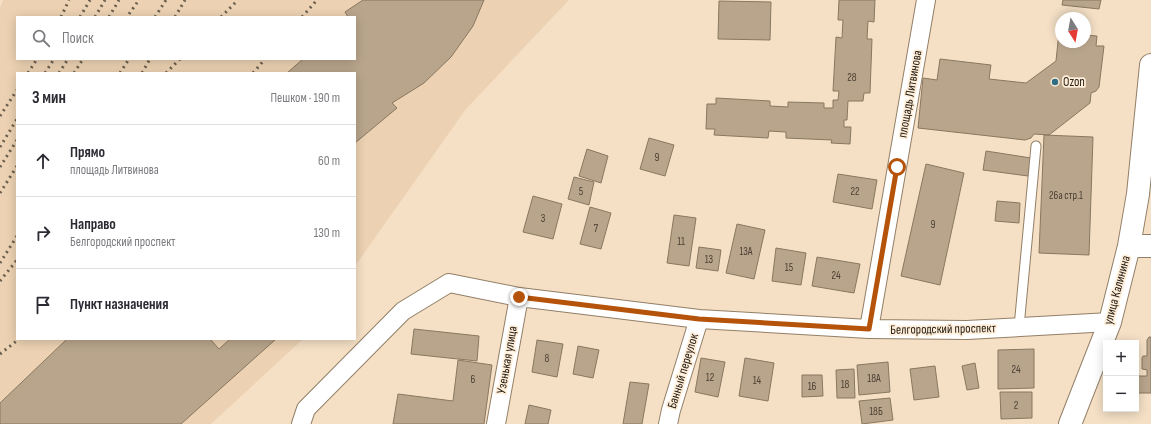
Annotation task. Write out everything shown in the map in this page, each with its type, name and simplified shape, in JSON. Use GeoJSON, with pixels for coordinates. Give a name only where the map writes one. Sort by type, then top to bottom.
{"type":"FeatureCollection","features":[{"type":"Feature","properties":{"kind":"main road","name":"улица Калинина"},"geometry":{"type":"LineString","coordinates":[[1070,424],[1110,322],[1129,246],[1138,194],[1151,65]]}},
{"type":"Feature","properties":{"kind":"main road"},"geometry":{"type":"LineString","coordinates":[[1129,246],[1151,246]]}},
{"type":"Feature","properties":{"kind":"street","name":"площадь Литвинова"},"geometry":{"type":"LineString","coordinates":[[869,329],[926,0]]}},
{"type":"Feature","properties":{"kind":"street","name":"Белгородский проспект"},"geometry":{"type":"LineString","coordinates":[[304,416],[403,311],[449,283],[519,297],[699,319],[869,329],[967,330],[1110,322]]}},
{"type":"Feature","properties":{"kind":"street","name":"Узенькая улица"},"geometry":{"type":"LineString","coordinates":[[496,424],[519,297]]}},
{"type":"Feature","properties":{"kind":"street","name":"Банный переулок"},"geometry":{"type":"LineString","coordinates":[[668,424],[670,410],[699,319]]}},
{"type":"Feature","properties":{"kind":"lane"},"geometry":{"type":"LineString","coordinates":[[1019,327],[1036,146]]}},
{"type":"Feature","properties":{"kind":"shaded area"},"geometry":{"type":"Polygon","coordinates":[[[3,0],[569,0],[466,109],[356,265],[356,72],[16,72],[16,340],[302,340],[211,424],[0,424],[0,8],[3,0]]]}},
{"type":"Feature","properties":{"kind":"building"},"geometry":{"type":"Polygon","coordinates":[[[363,0],[484,0],[473,26],[451,57],[424,83],[392,103],[397,108],[356,142],[356,72],[288,72],[302,60],[356,60],[356,16],[347,16],[345,12],[363,0]]]}},
{"type":"Feature","properties":{"kind":"building"},"geometry":{"type":"Polygon","coordinates":[[[839,0],[875,0],[874,22],[868,21],[867,39],[872,39],[870,93],[864,93],[863,101],[848,101],[847,120],[844,120],[844,127],[851,127],[850,144],[831,143],[832,140],[786,138],[786,132],[769,131],[768,138],[714,135],[715,129],[706,129],[707,104],[716,104],[716,98],[770,101],[770,106],[788,107],[788,102],[824,103],[824,108],[833,108],[833,100],[838,100],[839,91],[833,91],[836,37],[842,38],[843,20],[838,20],[839,0]]]}},
{"type":"Feature","properties":{"kind":"building"},"geometry":{"type":"Polygon","coordinates":[[[1063,0],[1101,0],[1099,9],[1062,5],[1063,0]]]}},
{"type":"Feature","properties":{"kind":"building"},"geometry":{"type":"Polygon","coordinates":[[[719,1],[771,2],[770,40],[718,39],[719,1]]]}},
{"type":"Feature","properties":{"kind":"building"},"geometry":{"type":"Polygon","coordinates":[[[1091,36],[1097,36],[1096,46],[1104,46],[1099,87],[1096,91],[1091,93],[1090,103],[1049,135],[1034,134],[1031,138],[1025,140],[918,128],[923,78],[937,80],[940,59],[991,65],[989,79],[1026,83],[1056,61],[1057,48],[1091,48],[1091,36]]]}},
{"type":"Feature","properties":{"kind":"building"},"geometry":{"type":"Polygon","coordinates":[[[1044,135],[1093,137],[1089,255],[1039,253],[1044,135]]]}},
{"type":"Feature","properties":{"kind":"building"},"geometry":{"type":"Polygon","coordinates":[[[649,138],[674,145],[665,176],[640,169],[649,138]]]}},
{"type":"Feature","properties":{"kind":"building"},"geometry":{"type":"Polygon","coordinates":[[[587,149],[608,156],[601,183],[579,176],[587,149]]]}},
{"type":"Feature","properties":{"kind":"building"},"geometry":{"type":"Polygon","coordinates":[[[986,151],[1031,158],[1028,176],[983,170],[986,151]]]}},
{"type":"Feature","properties":{"kind":"building"},"geometry":{"type":"Polygon","coordinates":[[[926,164],[964,173],[940,285],[901,276],[926,164]]]}},
{"type":"Feature","properties":{"kind":"building"},"geometry":{"type":"Polygon","coordinates":[[[838,174],[877,180],[872,209],[833,202],[838,174]]]}},
{"type":"Feature","properties":{"kind":"building"},"geometry":{"type":"Polygon","coordinates":[[[574,177],[594,182],[589,205],[568,199],[574,177]]]}},
{"type":"Feature","properties":{"kind":"building"},"geometry":{"type":"Polygon","coordinates":[[[533,196],[562,204],[553,239],[523,232],[533,196]]]}},
{"type":"Feature","properties":{"kind":"building"},"geometry":{"type":"Polygon","coordinates":[[[997,201],[1020,203],[1019,223],[995,221],[997,201]]]}},
{"type":"Feature","properties":{"kind":"building"},"geometry":{"type":"Polygon","coordinates":[[[590,207],[611,213],[601,249],[580,244],[590,207]]]}},
{"type":"Feature","properties":{"kind":"building"},"geometry":{"type":"Polygon","coordinates":[[[674,215],[696,218],[689,266],[667,263],[674,215]]]}},
{"type":"Feature","properties":{"kind":"building"},"geometry":{"type":"Polygon","coordinates":[[[737,224],[765,230],[754,279],[726,273],[737,224]]]}},
{"type":"Feature","properties":{"kind":"building"},"geometry":{"type":"Polygon","coordinates":[[[699,247],[721,250],[718,271],[696,268],[699,247]]]}},
{"type":"Feature","properties":{"kind":"building"},"geometry":{"type":"Polygon","coordinates":[[[776,248],[806,253],[801,285],[772,281],[776,248]]]}},
{"type":"Feature","properties":{"kind":"building"},"geometry":{"type":"Polygon","coordinates":[[[817,257],[860,264],[854,293],[812,286],[817,257]]]}},
{"type":"Feature","properties":{"kind":"building"},"geometry":{"type":"Polygon","coordinates":[[[414,329],[479,336],[477,361],[411,354],[414,329]]]}},
{"type":"Feature","properties":{"kind":"building"},"geometry":{"type":"Polygon","coordinates":[[[1151,337],[1151,393],[1139,393],[1139,376],[1147,376],[1147,370],[1142,369],[1142,358],[1143,356],[1147,356],[1147,340],[1151,337]]]}},
{"type":"Feature","properties":{"kind":"building"},"geometry":{"type":"Polygon","coordinates":[[[66,340],[211,340],[219,349],[229,340],[275,340],[181,424],[0,424],[0,403],[66,340]]]}},
{"type":"Feature","properties":{"kind":"building"},"geometry":{"type":"Polygon","coordinates":[[[537,340],[563,344],[557,377],[532,372],[537,340]]]}},
{"type":"Feature","properties":{"kind":"building"},"geometry":{"type":"Polygon","coordinates":[[[578,346],[599,350],[593,378],[573,374],[578,346]]]}},
{"type":"Feature","properties":{"kind":"building"},"geometry":{"type":"Polygon","coordinates":[[[1034,349],[1034,388],[998,389],[998,350],[1034,349]]]}},
{"type":"Feature","properties":{"kind":"building"},"geometry":{"type":"Polygon","coordinates":[[[701,358],[725,362],[718,397],[695,392],[701,358]]]}},
{"type":"Feature","properties":{"kind":"building"},"geometry":{"type":"Polygon","coordinates":[[[745,358],[774,363],[768,401],[739,396],[745,358]]]}},
{"type":"Feature","properties":{"kind":"building"},"geometry":{"type":"Polygon","coordinates":[[[458,360],[492,365],[484,424],[393,424],[398,394],[453,401],[458,360]]]}},
{"type":"Feature","properties":{"kind":"building"},"geometry":{"type":"Polygon","coordinates":[[[888,362],[890,392],[859,395],[857,365],[888,362]]]}},
{"type":"Feature","properties":{"kind":"building"},"geometry":{"type":"Polygon","coordinates":[[[975,363],[979,388],[967,390],[962,366],[975,363]]]}},
{"type":"Feature","properties":{"kind":"building"},"geometry":{"type":"Polygon","coordinates":[[[935,366],[939,397],[914,400],[910,369],[935,366]]]}},
{"type":"Feature","properties":{"kind":"building"},"geometry":{"type":"Polygon","coordinates":[[[854,369],[855,398],[837,398],[836,370],[854,369]]]}},
{"type":"Feature","properties":{"kind":"building"},"geometry":{"type":"Polygon","coordinates":[[[802,375],[822,375],[823,396],[802,397],[802,375]]]}},
{"type":"Feature","properties":{"kind":"building"},"geometry":{"type":"Polygon","coordinates":[[[630,382],[649,384],[642,424],[623,424],[630,382]]]}},
{"type":"Feature","properties":{"kind":"building"},"geometry":{"type":"Polygon","coordinates":[[[1000,392],[1032,392],[1032,418],[1001,419],[1000,392]]]}},
{"type":"Feature","properties":{"kind":"building"},"geometry":{"type":"Polygon","coordinates":[[[890,398],[893,420],[862,424],[859,401],[890,398]]]}},
{"type":"Feature","properties":{"kind":"building"},"geometry":{"type":"Polygon","coordinates":[[[529,405],[551,410],[548,424],[525,424],[529,405]]]}},
{"type":"Feature","properties":{"kind":"railway"},"geometry":{"type":"LineString","coordinates":[[61,16],[69,0]]}},
{"type":"Feature","properties":{"kind":"railway"},"geometry":{"type":"LineString","coordinates":[[81,16],[90,0]]}},
{"type":"Feature","properties":{"kind":"railway"},"geometry":{"type":"LineString","coordinates":[[96,16],[105,0]]}},
{"type":"Feature","properties":{"kind":"railway"},"geometry":{"type":"LineString","coordinates":[[110,16],[119,0]]}},
{"type":"Feature","properties":{"kind":"railway"},"geometry":{"type":"LineString","coordinates":[[129,14],[139,0]]}},
{"type":"Feature","properties":{"kind":"railway"},"geometry":{"type":"LineString","coordinates":[[156,16],[166,0]]}},
{"type":"Feature","properties":{"kind":"railway"},"geometry":{"type":"LineString","coordinates":[[176,16],[185,0]]}},
{"type":"Feature","properties":{"kind":"railway"},"geometry":{"type":"LineString","coordinates":[[222,16],[238,0]]}},
{"type":"Feature","properties":{"kind":"railway"},"geometry":{"type":"LineString","coordinates":[[303,16],[317,0]]}},
{"type":"Feature","properties":{"kind":"railway"},"geometry":{"type":"LineString","coordinates":[[29,72],[36,60]]}},
{"type":"Feature","properties":{"kind":"railway"},"geometry":{"type":"LineString","coordinates":[[46,72],[53,60]]}},
{"type":"Feature","properties":{"kind":"railway"},"geometry":{"type":"LineString","coordinates":[[60,72],[67,60]]}},
{"type":"Feature","properties":{"kind":"railway"},"geometry":{"type":"LineString","coordinates":[[75,72],[82,60]]}},
{"type":"Feature","properties":{"kind":"railway"},"geometry":{"type":"LineString","coordinates":[[121,72],[128,60]]}},
{"type":"Feature","properties":{"kind":"railway"},"geometry":{"type":"LineString","coordinates":[[143,72],[149,60]]}},
{"type":"Feature","properties":{"kind":"railway"},"geometry":{"type":"LineString","coordinates":[[167,72],[179,60]]}},
{"type":"Feature","properties":{"kind":"railway"},"geometry":{"type":"LineString","coordinates":[[254,72],[264,60]]}},
{"type":"Feature","properties":{"kind":"railway"},"geometry":{"type":"LineString","coordinates":[[0,116],[16,92]]}},
{"type":"Feature","properties":{"kind":"railway"},"geometry":{"type":"LineString","coordinates":[[0,147],[16,121]]}},
{"type":"Feature","properties":{"kind":"railway"},"geometry":{"type":"LineString","coordinates":[[0,167],[16,142]]}},
{"type":"Feature","properties":{"kind":"railway"},"geometry":{"type":"LineString","coordinates":[[0,193],[16,168]]}},
{"type":"Feature","properties":{"kind":"railway"},"geometry":{"type":"LineString","coordinates":[[0,263],[16,238]]}},
{"type":"Feature","properties":{"kind":"railway"},"geometry":{"type":"LineString","coordinates":[[0,281],[16,261]]}},
{"type":"Feature","properties":{"kind":"railway"},"geometry":{"type":"LineString","coordinates":[[0,354],[18,340]]}},
{"type":"Feature","properties":{"kind":"place","name":"Ozon"},"geometry":{"type":"Point","coordinates":[1055,82]}},
{"type":"Feature","properties":{"kind":"route"},"geometry":{"type":"LineString","coordinates":[[519,297],[699,319],[869,329],[897,167]]}}]}
